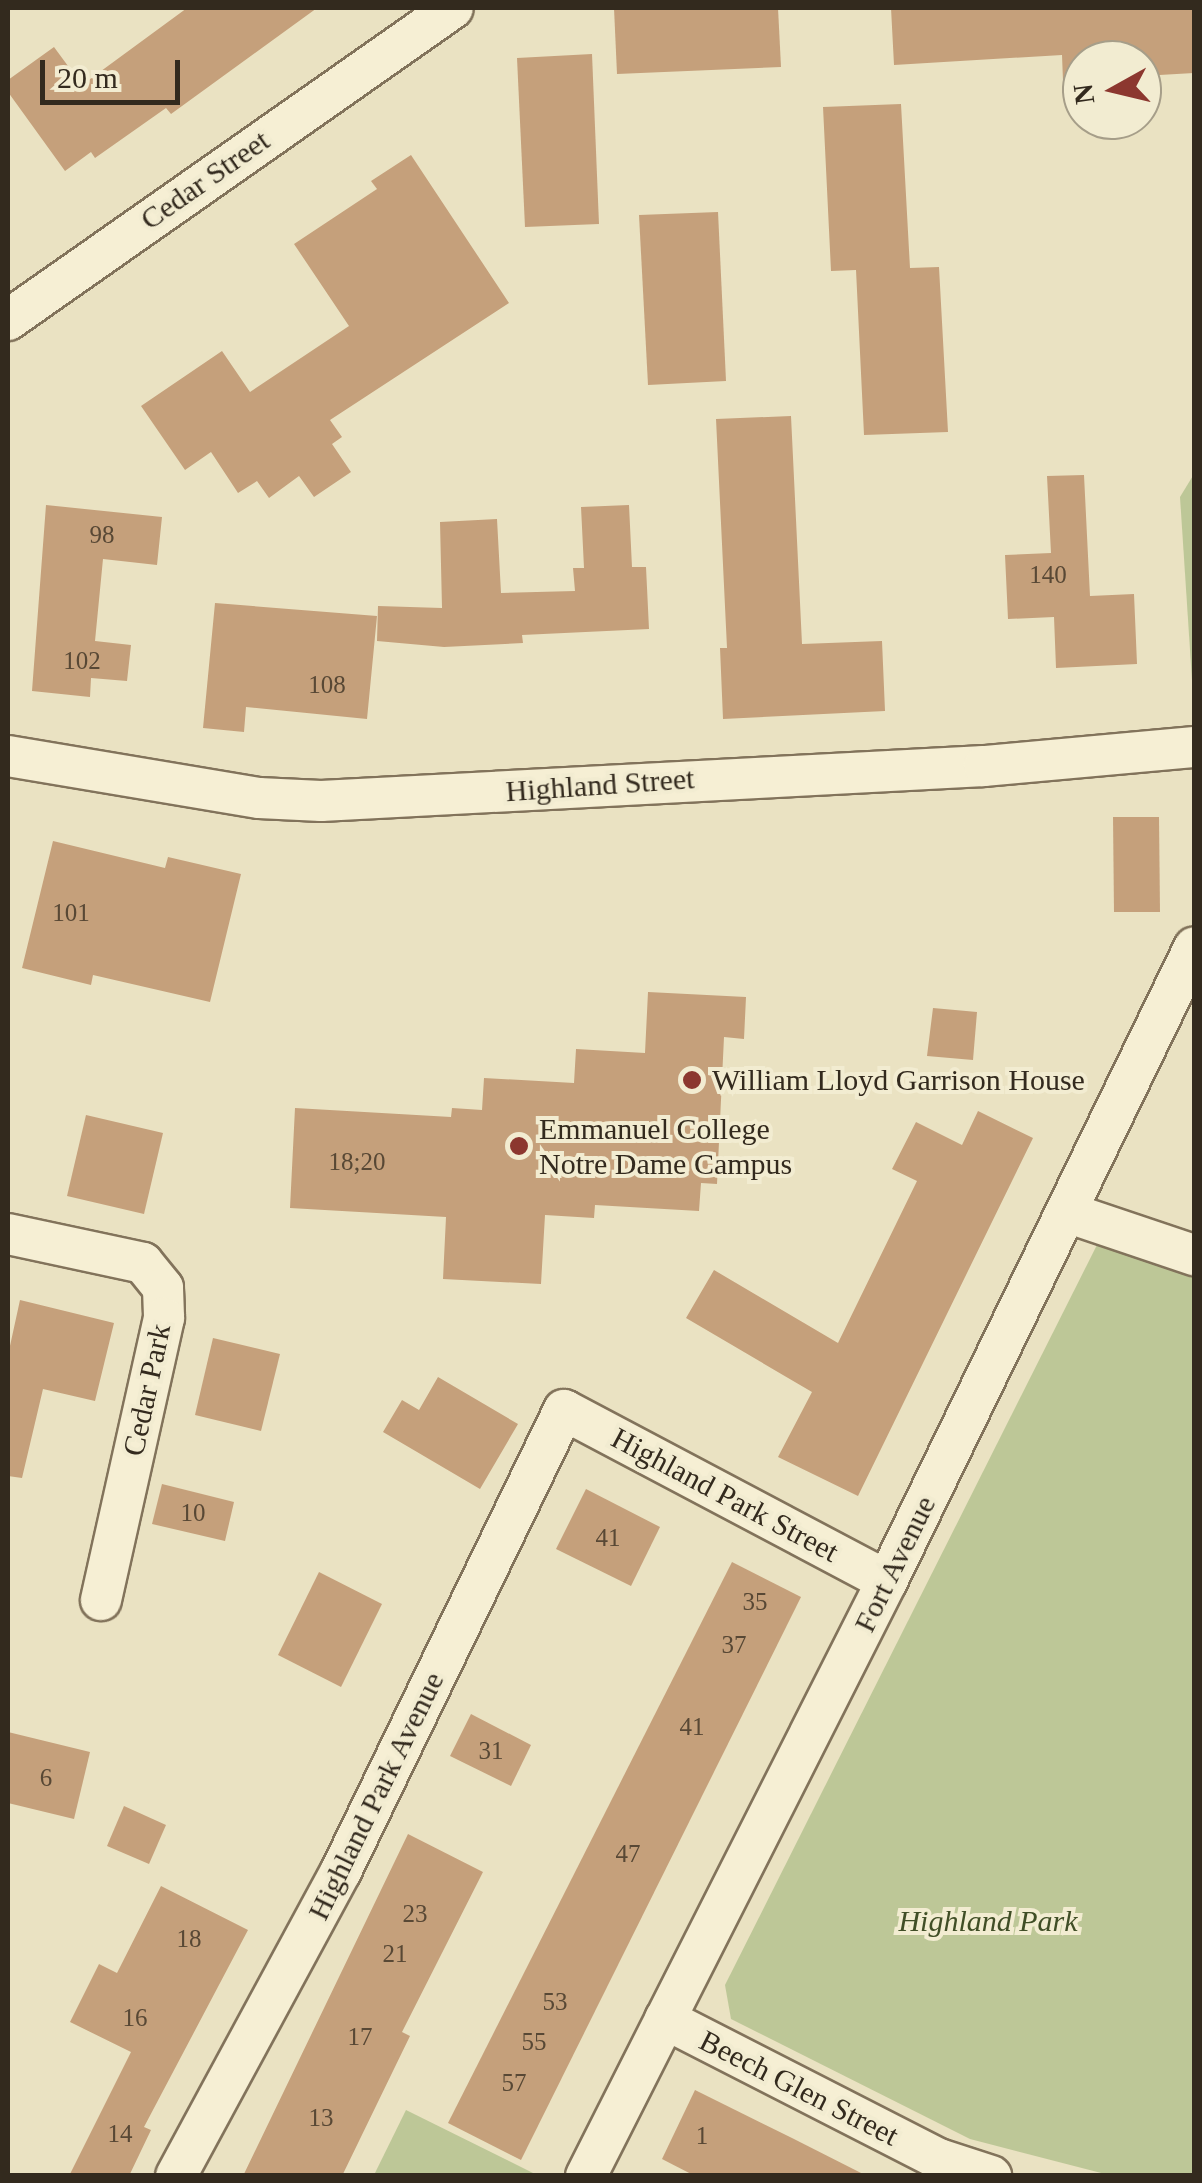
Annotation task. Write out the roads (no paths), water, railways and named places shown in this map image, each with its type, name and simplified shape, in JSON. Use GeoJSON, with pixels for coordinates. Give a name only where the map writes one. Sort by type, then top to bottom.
{"type":"FeatureCollection","features":[{"type":"Feature","properties":{"kind":"street","name":"Cedar Street"},"geometry":{"type":"LineString","coordinates":[[8,320],[452,8]]}},
{"type":"Feature","properties":{"kind":"street","name":"Highland Street"},"geometry":{"type":"LineString","coordinates":[[8,756],[259,798],[322,801],[984,766],[1194,747]]}},
{"type":"Feature","properties":{"kind":"street","name":"Fort Avenue"},"geometry":{"type":"LineString","coordinates":[[586,2176],[887,1581],[1194,948]]}},
{"type":"Feature","properties":{"kind":"street"},"geometry":{"type":"LineString","coordinates":[[1069,1212],[1194,1255]]}},
{"type":"Feature","properties":{"kind":"street","name":"Cedar Park"},"geometry":{"type":"LineString","coordinates":[[8,1234],[143,1263],[164,1288],[164,1318],[101,1600]]}},
{"type":"Feature","properties":{"kind":"street","name":"Highland Park Street"},"geometry":{"type":"LineString","coordinates":[[564,1410],[887,1581]]}},
{"type":"Feature","properties":{"kind":"street","name":"Highland Park Avenue"},"geometry":{"type":"LineString","coordinates":[[176,2176],[341,1871],[564,1410]]}},
{"type":"Feature","properties":{"kind":"street","name":"Beech Glen Street"},"geometry":{"type":"LineString","coordinates":[[665,2019],[938,2159],[991,2176]]}},
{"type":"Feature","properties":{"kind":"place","name":"William Lloyd Garrison House"},"geometry":{"type":"Point","coordinates":[692,1080]}},
{"type":"Feature","properties":{"kind":"place","name":"Emmanuel College Notre Dame Campus"},"geometry":{"type":"Point","coordinates":[519,1146]}},
{"type":"Feature","properties":{"kind":"park label","name":"Highland Park"},"geometry":{"type":"Point","coordinates":[988,1921]}}]}
